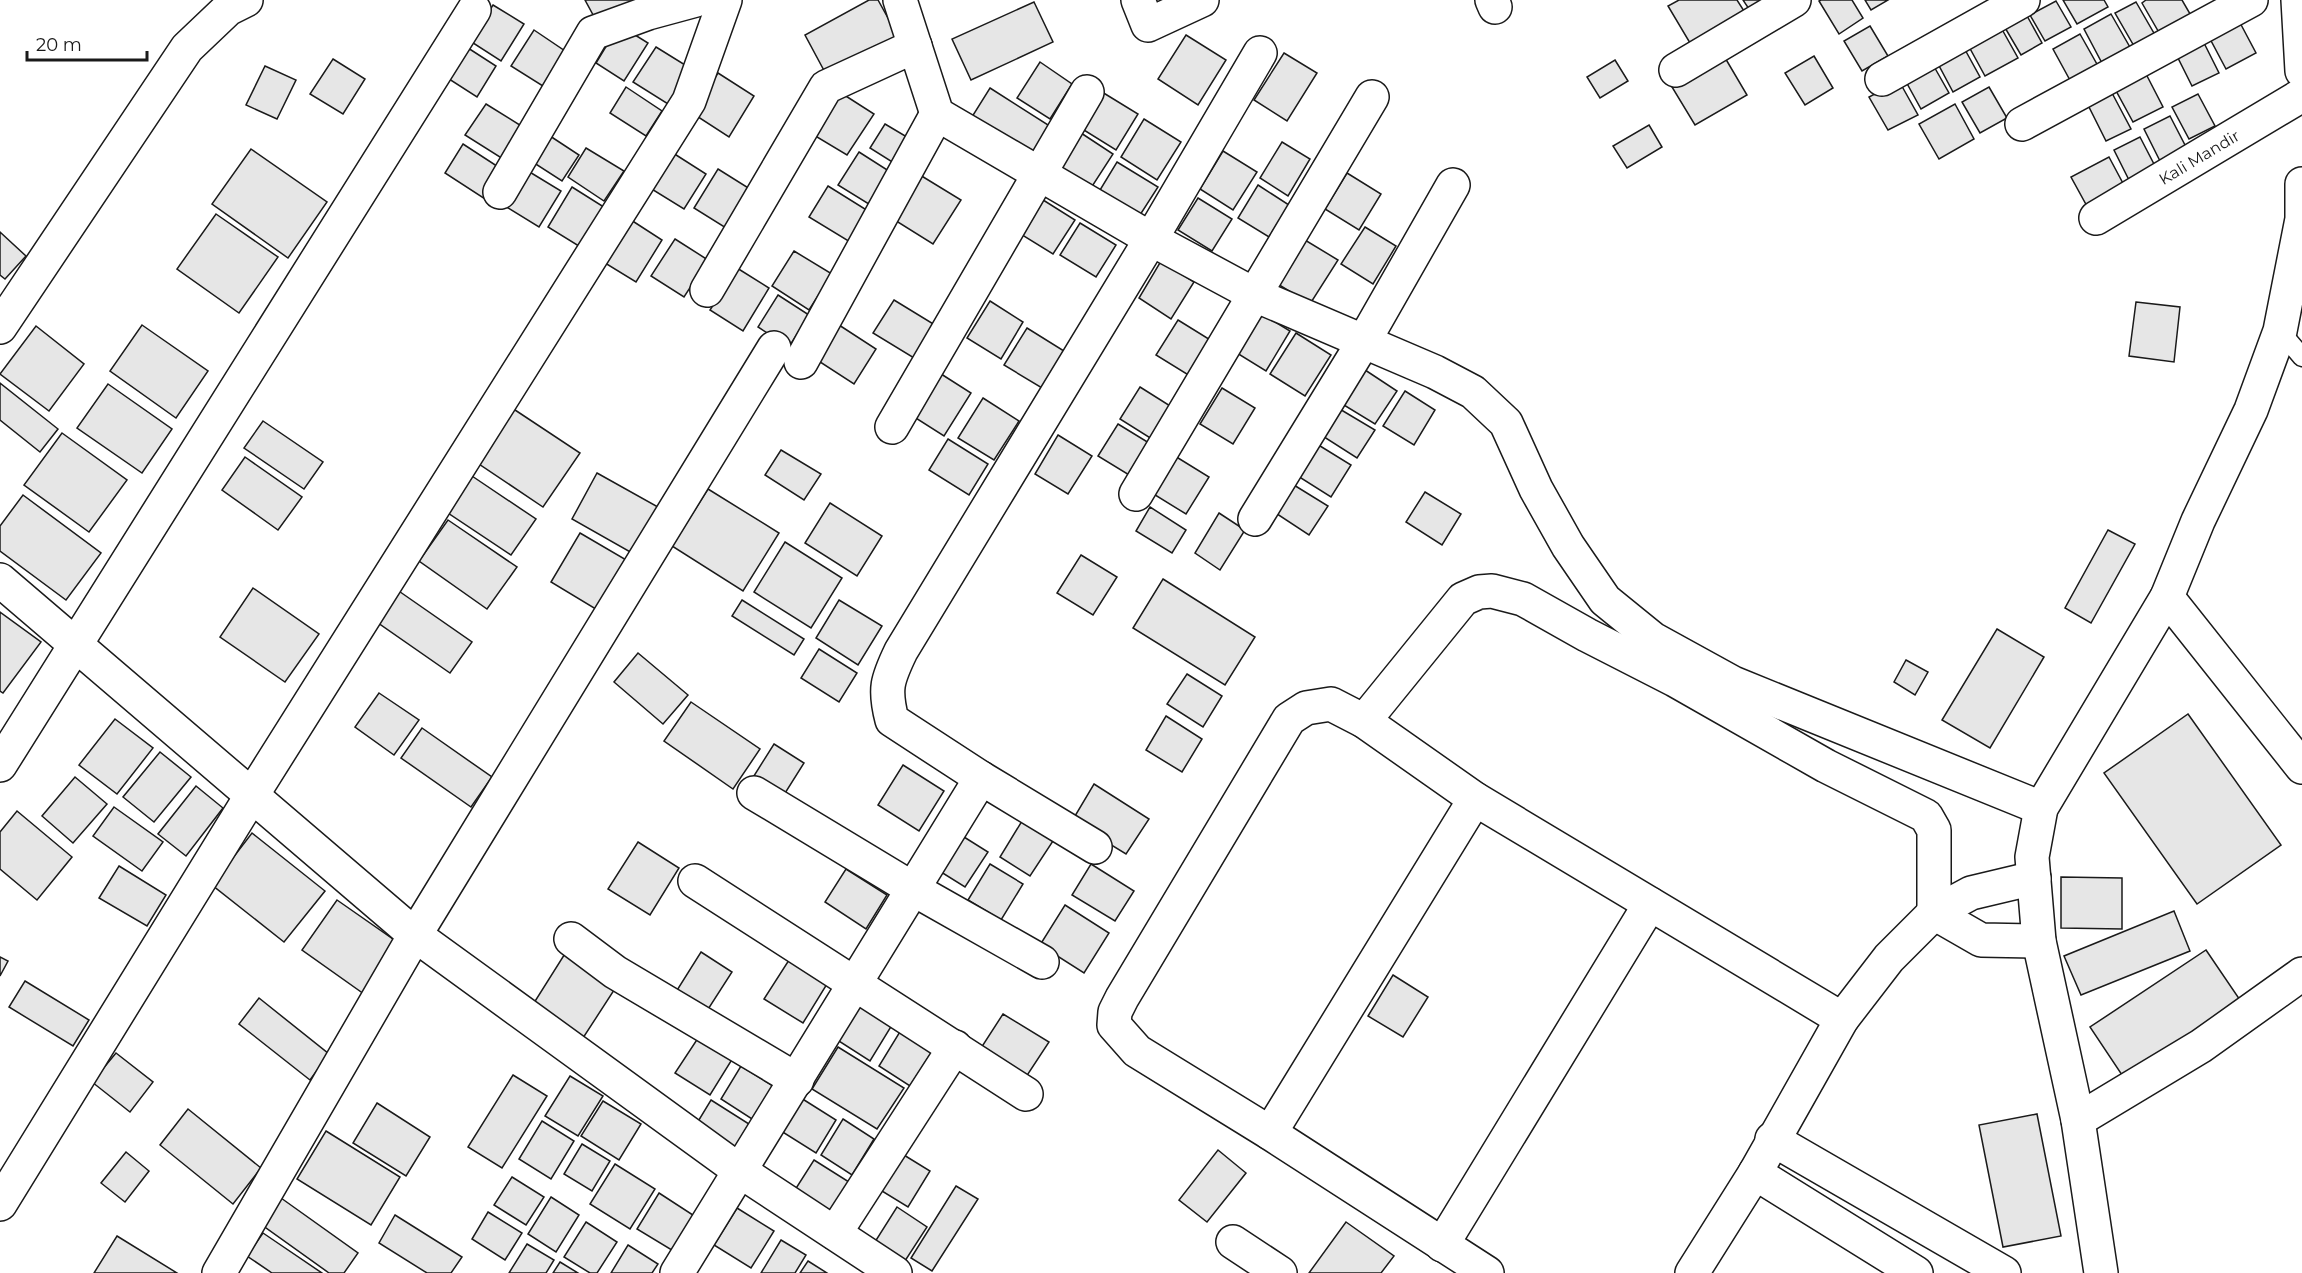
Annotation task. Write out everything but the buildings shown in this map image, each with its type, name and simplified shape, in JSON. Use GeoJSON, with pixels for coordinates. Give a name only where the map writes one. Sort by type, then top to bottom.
{"type":"FeatureCollection","features":[{"type":"Feature","properties":{"kind":"street"},"geometry":{"type":"LineString","coordinates":[[0,327],[187,48],[228,9],[246,0]]}},
{"type":"Feature","properties":{"kind":"street"},"geometry":{"type":"LineString","coordinates":[[500,192],[593,33],[648,13],[696,0]]}},
{"type":"Feature","properties":{"kind":"street"},"geometry":{"type":"LineString","coordinates":[[0,1204],[252,795],[689,101],[725,0]]}},
{"type":"Feature","properties":{"kind":"street"},"geometry":{"type":"LineString","coordinates":[[900,0],[937,114],[1151,239],[1255,295],[1435,372],[1473,392],[1506,423],[1536,489],[1568,546],[1605,600],[1653,639],[1733,683],[2041,808]]}},
{"type":"Feature","properties":{"kind":"street"},"geometry":{"type":"LineString","coordinates":[[1138,0],[1148,25],[1202,0]]}},
{"type":"Feature","properties":{"kind":"street"},"geometry":{"type":"LineString","coordinates":[[1676,70],[1794,0]]}},
{"type":"Feature","properties":{"kind":"street"},"geometry":{"type":"LineString","coordinates":[[1882,79],[2023,0]]}},
{"type":"Feature","properties":{"kind":"street"},"geometry":{"type":"LineString","coordinates":[[2022,124],[2250,0]]}},
{"type":"Feature","properties":{"kind":"street"},"geometry":{"type":"LineString","coordinates":[[2298,0],[2302,71]]}},
{"type":"Feature","properties":{"kind":"street"},"geometry":{"type":"LineString","coordinates":[[0,765],[474,10]]}},
{"type":"Feature","properties":{"kind":"street"},"geometry":{"type":"LineString","coordinates":[[707,290],[826,87],[915,46]]}},
{"type":"Feature","properties":{"kind":"street"},"geometry":{"type":"LineString","coordinates":[[1095,847],[981,778],[892,720],[886,698],[889,677],[907,641],[1151,239],[1260,53]]}},
{"type":"Feature","properties":{"kind":"street"},"geometry":{"type":"LineString","coordinates":[[892,427],[1087,92]]}},
{"type":"Feature","properties":{"kind":"street","name":"Kali Mandir"},"geometry":{"type":"LineString","coordinates":[[2096,218],[2302,95]]}},
{"type":"Feature","properties":{"kind":"street"},"geometry":{"type":"LineString","coordinates":[[1136,494],[1372,97]]}},
{"type":"Feature","properties":{"kind":"street"},"geometry":{"type":"LineString","coordinates":[[219,1273],[416,935],[787,355],[937,114]]}},
{"type":"Feature","properties":{"kind":"street"},"geometry":{"type":"LineString","coordinates":[[2101,1273],[2078,1120],[2039,941],[2032,857],[2041,808],[2167,597],[2198,520],[2251,410],[2280,331],[2302,219],[2302,184]]}},
{"type":"Feature","properties":{"kind":"street"},"geometry":{"type":"LineString","coordinates":[[1255,519],[1364,341],[1453,185]]}},
{"type":"Feature","properties":{"kind":"street"},"geometry":{"type":"LineString","coordinates":[[0,580],[416,935],[740,1171],[895,1273]]}},
{"type":"Feature","properties":{"kind":"street"},"geometry":{"type":"LineString","coordinates":[[1364,722],[1463,599],[1479,592],[1492,591],[1523,599],[1675,680],[1826,766],[1926,816],[1934,830],[1934,913]]}},
{"type":"Feature","properties":{"kind":"street"},"geometry":{"type":"LineString","coordinates":[[2167,597],[2302,767]]}},
{"type":"Feature","properties":{"kind":"street"},"geometry":{"type":"LineString","coordinates":[[1487,1273],[1270,1133],[1137,1051],[1114,1025],[1115,1012],[1289,719],[1306,708],[1331,704],[1364,722],[1474,799],[1842,1019]]}},
{"type":"Feature","properties":{"kind":"street"},"geometry":{"type":"LineString","coordinates":[[677,1273],[981,778]]}},
{"type":"Feature","properties":{"kind":"street"},"geometry":{"type":"LineString","coordinates":[[754,793],[913,889],[1042,962]]}},
{"type":"Feature","properties":{"kind":"street"},"geometry":{"type":"LineString","coordinates":[[1270,1133],[1474,799]]}},
{"type":"Feature","properties":{"kind":"street"},"geometry":{"type":"LineString","coordinates":[[1692,1273],[1755,1173],[1772,1139],[1842,1019],[1889,958],[1934,913],[1971,893],[2034,878]]}},
{"type":"Feature","properties":{"kind":"street"},"geometry":{"type":"LineString","coordinates":[[695,881],[1026,1094]]}},
{"type":"Feature","properties":{"kind":"street"},"geometry":{"type":"LineString","coordinates":[[1442,1245],[1650,904]]}},
{"type":"Feature","properties":{"kind":"street"},"geometry":{"type":"LineString","coordinates":[[1934,913],[1981,940],[2039,941]]}},
{"type":"Feature","properties":{"kind":"street"},"geometry":{"type":"LineString","coordinates":[[571,939],[615,972],[797,1080]]}},
{"type":"Feature","properties":{"kind":"street"},"geometry":{"type":"LineString","coordinates":[[2078,1120],[2201,1046],[2302,974]]}},
{"type":"Feature","properties":{"kind":"street"},"geometry":{"type":"LineString","coordinates":[[835,1233],[955,1047]]}},
{"type":"Feature","properties":{"kind":"street"},"geometry":{"type":"LineString","coordinates":[[1772,1139],[2004,1273]]}},
{"type":"Feature","properties":{"kind":"street"},"geometry":{"type":"LineString","coordinates":[[1755,1173],[1916,1273]]}},
{"type":"Feature","properties":{"kind":"street"},"geometry":{"type":"LineString","coordinates":[[1233,1242],[1280,1273]]}},
{"type":"Feature","properties":{"kind":"lane"},"geometry":{"type":"LineString","coordinates":[[2280,331],[2302,357]]}}]}
